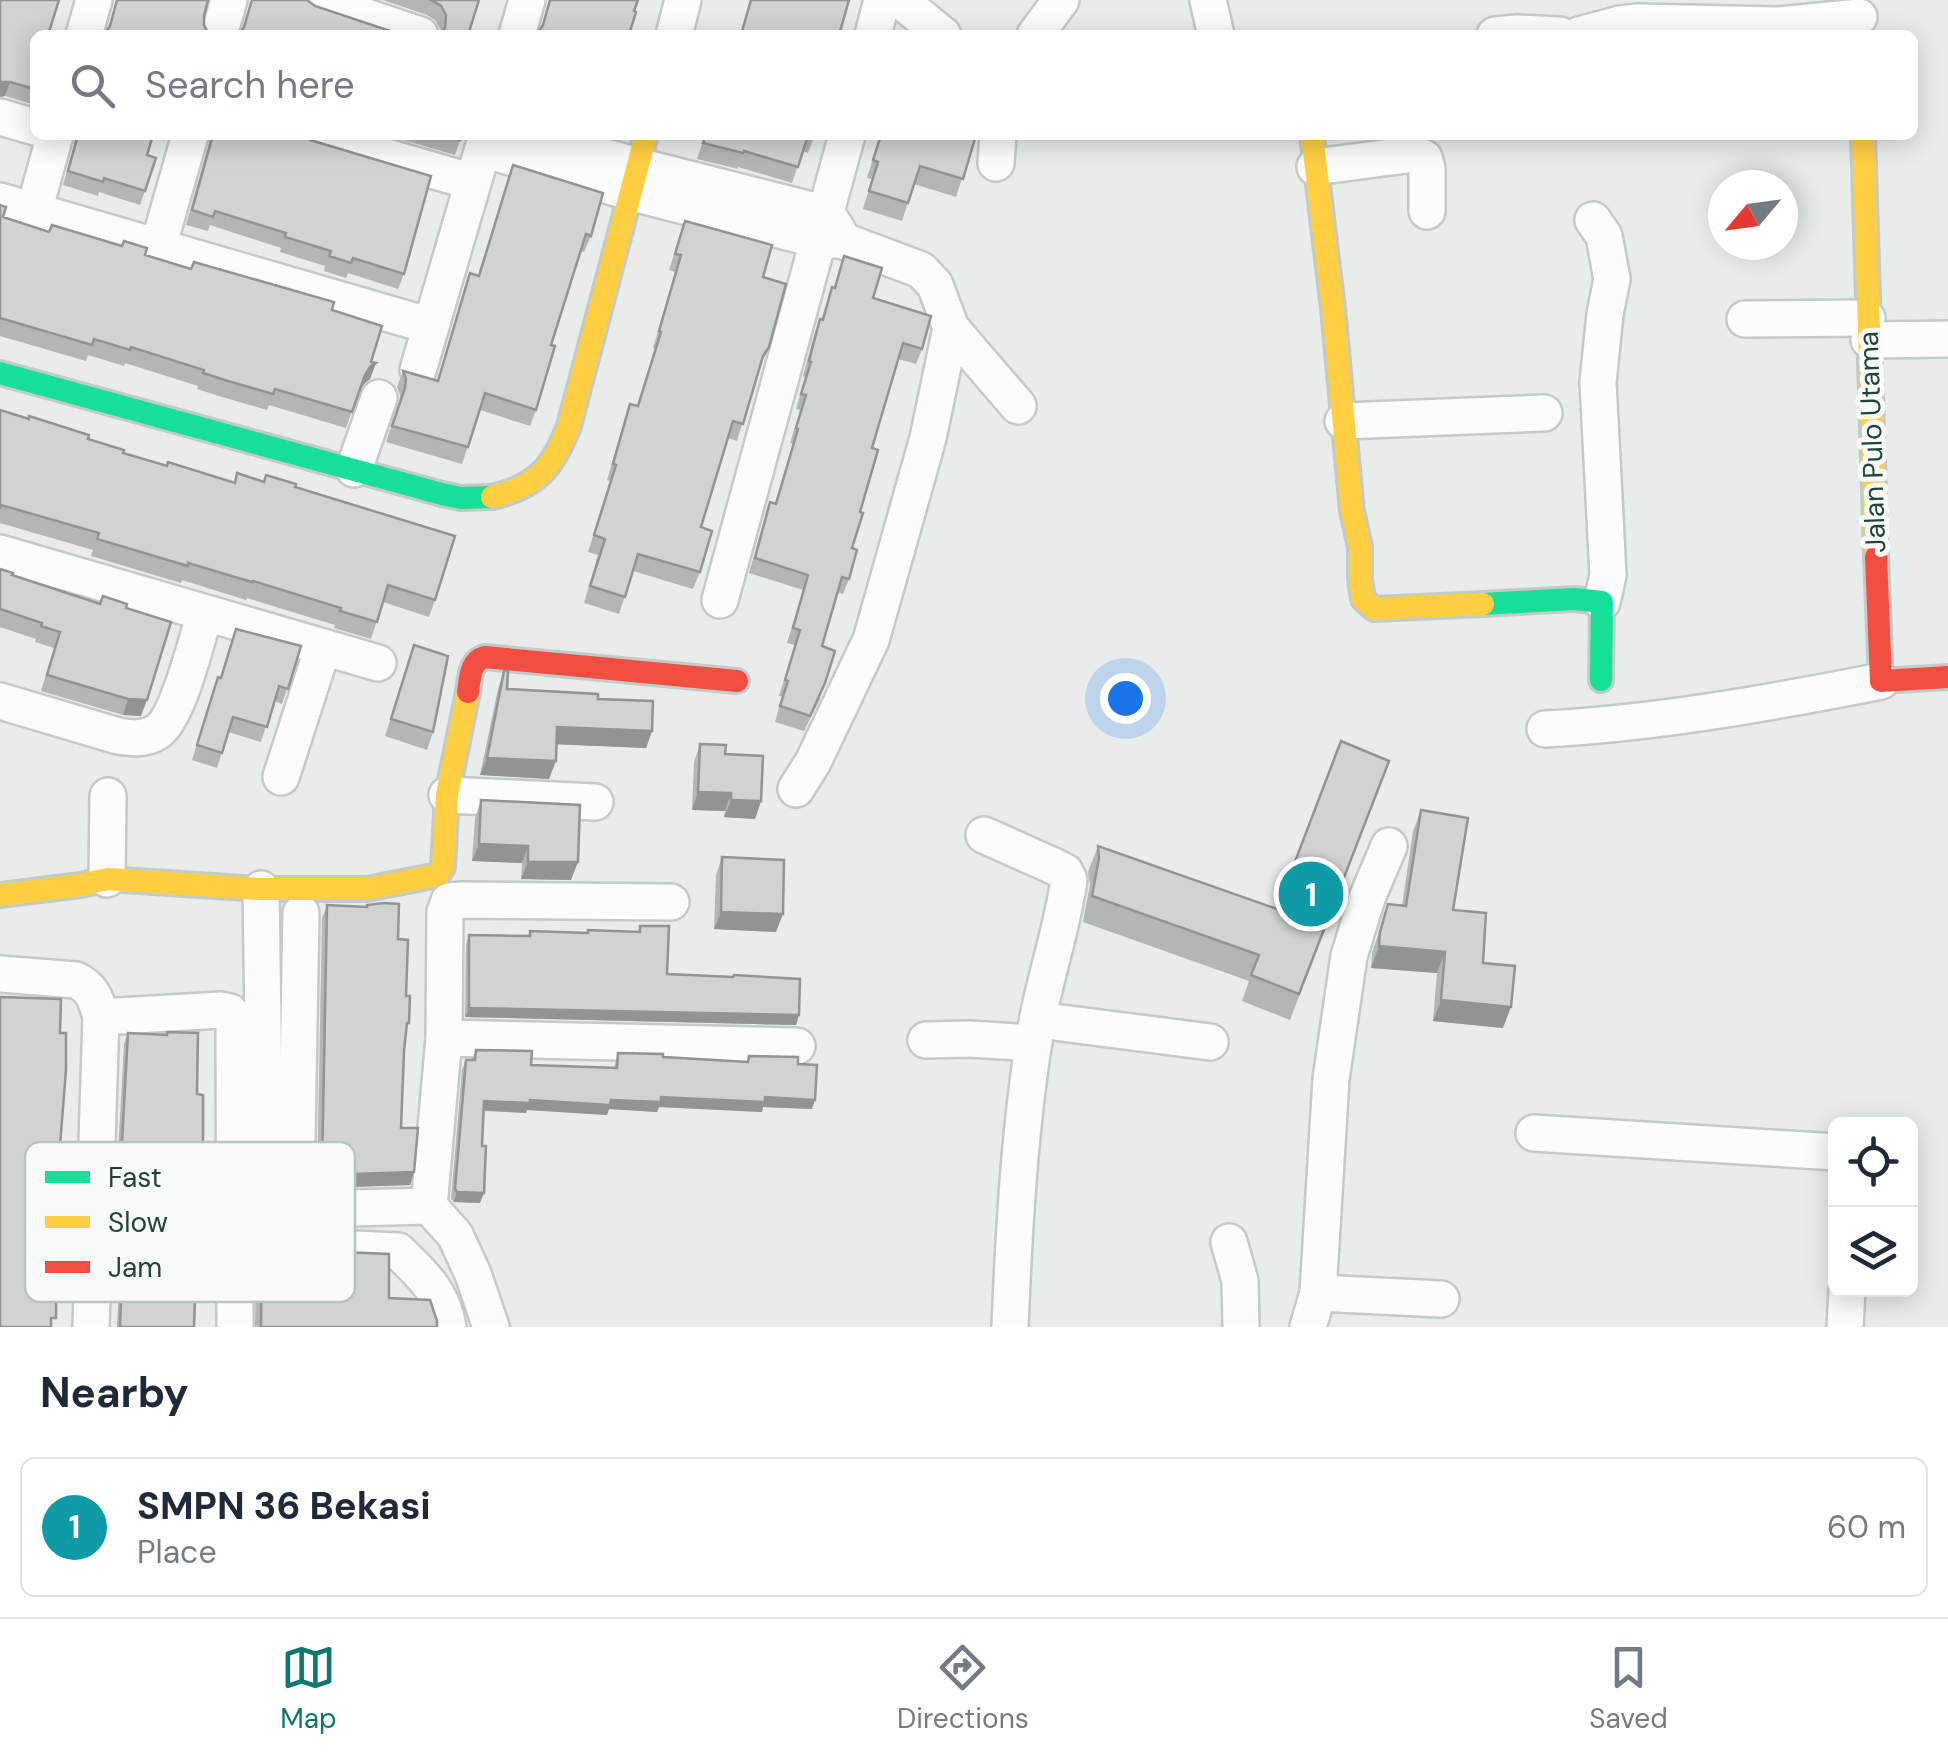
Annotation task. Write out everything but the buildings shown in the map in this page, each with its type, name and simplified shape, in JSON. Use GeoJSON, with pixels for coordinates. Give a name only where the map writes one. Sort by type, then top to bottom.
{"type":"FeatureCollection","features":[{"type":"Feature","properties":{"kind":"street"},"geometry":{"type":"LineString","coordinates":[[85,30],[94,0]]}},
{"type":"Feature","properties":{"kind":"street"},"geometry":{"type":"LineString","coordinates":[[220,30],[229,0]]}},
{"type":"Feature","properties":{"kind":"street"},"geometry":{"type":"LineString","coordinates":[[316,0],[405,30]]}},
{"type":"Feature","properties":{"kind":"street"},"geometry":{"type":"LineString","coordinates":[[518,30],[527,0]]}},
{"type":"Feature","properties":{"kind":"street"},"geometry":{"type":"LineString","coordinates":[[675,30],[684,0]]}},
{"type":"Feature","properties":{"kind":"street"},"geometry":{"type":"LineString","coordinates":[[874,30],[882,0]]}},
{"type":"Feature","properties":{"kind":"street"},"geometry":{"type":"LineString","coordinates":[[900,0],[937,30]]}},
{"type":"Feature","properties":{"kind":"street"},"geometry":{"type":"LineString","coordinates":[[1040,30],[1061,0]]}},
{"type":"Feature","properties":{"kind":"street"},"geometry":{"type":"LineString","coordinates":[[1208,0],[1215,30]]}},
{"type":"Feature","properties":{"kind":"street"},"geometry":{"type":"LineString","coordinates":[[1598,30],[1637,22],[1705,29],[1859,17]]}},
{"type":"Feature","properties":{"kind":"street"},"geometry":{"type":"LineString","coordinates":[[0,116],[30,125]]}},
{"type":"Feature","properties":{"kind":"street"},"geometry":{"type":"LineString","coordinates":[[34,211],[55,140]]}},
{"type":"Feature","properties":{"kind":"street"},"geometry":{"type":"LineString","coordinates":[[158,246],[189,140]]}},
{"type":"Feature","properties":{"kind":"street"},"geometry":{"type":"LineString","coordinates":[[354,140],[481,155],[639,165]]}},
{"type":"Feature","properties":{"kind":"street"},"geometry":{"type":"LineString","coordinates":[[546,140],[639,165],[829,231],[921,270],[935,286],[951,328],[1018,406]]}},
{"type":"Feature","properties":{"kind":"street"},"geometry":{"type":"LineString","coordinates":[[720,600],[829,231],[846,140]]}},
{"type":"Feature","properties":{"kind":"street","name":"Jalan Pulo Utama"},"geometry":{"type":"LineString","coordinates":[[1863,140],[1880,681]]}},
{"type":"Feature","properties":{"kind":"street"},"geometry":{"type":"LineString","coordinates":[[1427,211],[1424,158],[1414,154],[1314,151],[1363,600],[1374,608],[1574,599],[1602,602]]}},
{"type":"Feature","properties":{"kind":"street"},"geometry":{"type":"LineString","coordinates":[[418,370],[481,155]]}},
{"type":"Feature","properties":{"kind":"street"},"geometry":{"type":"LineString","coordinates":[[0,373],[422,490],[464,498],[498,495],[542,475],[557,457],[569,426],[639,165]]}},
{"type":"Feature","properties":{"kind":"street"},"geometry":{"type":"LineString","coordinates":[[0,201],[431,326]]}},
{"type":"Feature","properties":{"kind":"street"},"geometry":{"type":"LineString","coordinates":[[1593,220],[1604,236],[1612,279],[1598,382],[1608,574],[1602,602],[1601,680]]}},
{"type":"Feature","properties":{"kind":"street"},"geometry":{"type":"LineString","coordinates":[[1745,319],[1948,339]]}},
{"type":"Feature","properties":{"kind":"street"},"geometry":{"type":"LineString","coordinates":[[796,789],[813,762],[871,640],[928,438],[951,328]]}},
{"type":"Feature","properties":{"kind":"street"},"geometry":{"type":"LineString","coordinates":[[354,469],[379,398]]}},
{"type":"Feature","properties":{"kind":"street"},"geometry":{"type":"LineString","coordinates":[[1343,421],[1544,413]]}},
{"type":"Feature","properties":{"kind":"street"},"geometry":{"type":"LineString","coordinates":[[0,553],[378,662]]}},
{"type":"Feature","properties":{"kind":"street"},"geometry":{"type":"LineString","coordinates":[[0,701],[118,736],[148,737],[161,730],[179,698],[205,613]]}},
{"type":"Feature","properties":{"kind":"street"},"geometry":{"type":"LineString","coordinates":[[282,776],[322,647]]}},
{"type":"Feature","properties":{"kind":"street"},"geometry":{"type":"LineString","coordinates":[[0,895],[106,879],[261,889],[367,889],[438,876],[443,867],[447,795],[473,665],[478,659],[737,681]]}},
{"type":"Feature","properties":{"kind":"street"},"geometry":{"type":"LineString","coordinates":[[1545,729],[1612,726],[1880,681],[1948,677]]}},
{"type":"Feature","properties":{"kind":"street"},"geometry":{"type":"LineString","coordinates":[[447,795],[595,802]]}},
{"type":"Feature","properties":{"kind":"street"},"geometry":{"type":"LineString","coordinates":[[106,879],[108,796]]}},
{"type":"Feature","properties":{"kind":"street"},"geometry":{"type":"LineString","coordinates":[[984,836],[1068,875],[1036,1031],[1021,1167],[1010,1327]]}},
{"type":"Feature","properties":{"kind":"street"},"geometry":{"type":"LineString","coordinates":[[1308,1327],[1318,1292],[1331,1079],[1350,956],[1367,898],[1389,846]]}},
{"type":"Feature","properties":{"kind":"street"},"geometry":{"type":"LineString","coordinates":[[261,889],[265,1142]]}},
{"type":"Feature","properties":{"kind":"street"},"geometry":{"type":"LineString","coordinates":[[491,1327],[474,1274],[455,1235],[430,1206],[444,1038],[445,912],[450,902],[462,900],[670,902]]}},
{"type":"Feature","properties":{"kind":"street"},"geometry":{"type":"LineString","coordinates":[[297,1142],[301,913]]}},
{"type":"Feature","properties":{"kind":"street"},"geometry":{"type":"LineString","coordinates":[[0,974],[76,980],[93,992],[102,1017],[98,1142]]}},
{"type":"Feature","properties":{"kind":"street"},"geometry":{"type":"LineString","coordinates":[[102,1017],[230,1012],[234,1018],[234,1142]]}},
{"type":"Feature","properties":{"kind":"street"},"geometry":{"type":"LineString","coordinates":[[926,1040],[1036,1031],[1210,1042]]}},
{"type":"Feature","properties":{"kind":"street"},"geometry":{"type":"LineString","coordinates":[[444,1038],[797,1046]]}},
{"type":"Feature","properties":{"kind":"street"},"geometry":{"type":"LineString","coordinates":[[1534,1133],[1828,1151]]}},
{"type":"Feature","properties":{"kind":"street"},"geometry":{"type":"LineString","coordinates":[[355,1208],[430,1206]]}},
{"type":"Feature","properties":{"kind":"street"},"geometry":{"type":"LineString","coordinates":[[1229,1242],[1240,1282],[1241,1327]]}},
{"type":"Feature","properties":{"kind":"street"},"geometry":{"type":"LineString","coordinates":[[355,1249],[398,1251],[433,1286],[448,1327]]}},
{"type":"Feature","properties":{"kind":"street"},"geometry":{"type":"LineString","coordinates":[[1318,1292],[1441,1300]]}},
{"type":"Feature","properties":{"kind":"street"},"geometry":{"type":"LineString","coordinates":[[1845,1327],[1847,1297]]}},
{"type":"Feature","properties":{"kind":"street"},"geometry":{"type":"LineString","coordinates":[[92,1327],[93,1302]]}},
{"type":"Feature","properties":{"kind":"street"},"geometry":{"type":"LineString","coordinates":[[235,1302],[235,1327]]}},
{"type":"Feature","properties":{"kind":"traffic: fast"},"geometry":{"type":"LineString","coordinates":[[0,373],[442,494],[492,497]]}},
{"type":"Feature","properties":{"kind":"traffic: fast"},"geometry":{"type":"LineString","coordinates":[[1483,604],[1574,599],[1602,602],[1601,680]]}},
{"type":"Feature","properties":{"kind":"traffic: slow"},"geometry":{"type":"LineString","coordinates":[[492,497],[521,487],[541,473],[569,426],[645,140]]}},
{"type":"Feature","properties":{"kind":"traffic: slow"},"geometry":{"type":"LineString","coordinates":[[1313,140],[1363,599],[1374,609],[1483,604]]}},
{"type":"Feature","properties":{"kind":"traffic: slow"},"geometry":{"type":"LineString","coordinates":[[1863,140],[1876,557]]}},
{"type":"Feature","properties":{"kind":"traffic: slow"},"geometry":{"type":"LineString","coordinates":[[0,895],[107,879],[261,889],[367,889],[438,875],[443,867],[447,795],[468,692]]}},
{"type":"Feature","properties":{"kind":"traffic: jam"},"geometry":{"type":"LineString","coordinates":[[1876,557],[1881,681],[1948,677]]}},
{"type":"Feature","properties":{"kind":"traffic: jam"},"geometry":{"type":"LineString","coordinates":[[468,692],[474,666],[485,657],[737,681]]}},
{"type":"Feature","properties":{"kind":"place","name":"SMPN 36 Bekasi"},"geometry":{"type":"Point","coordinates":[1311,894]}}]}
